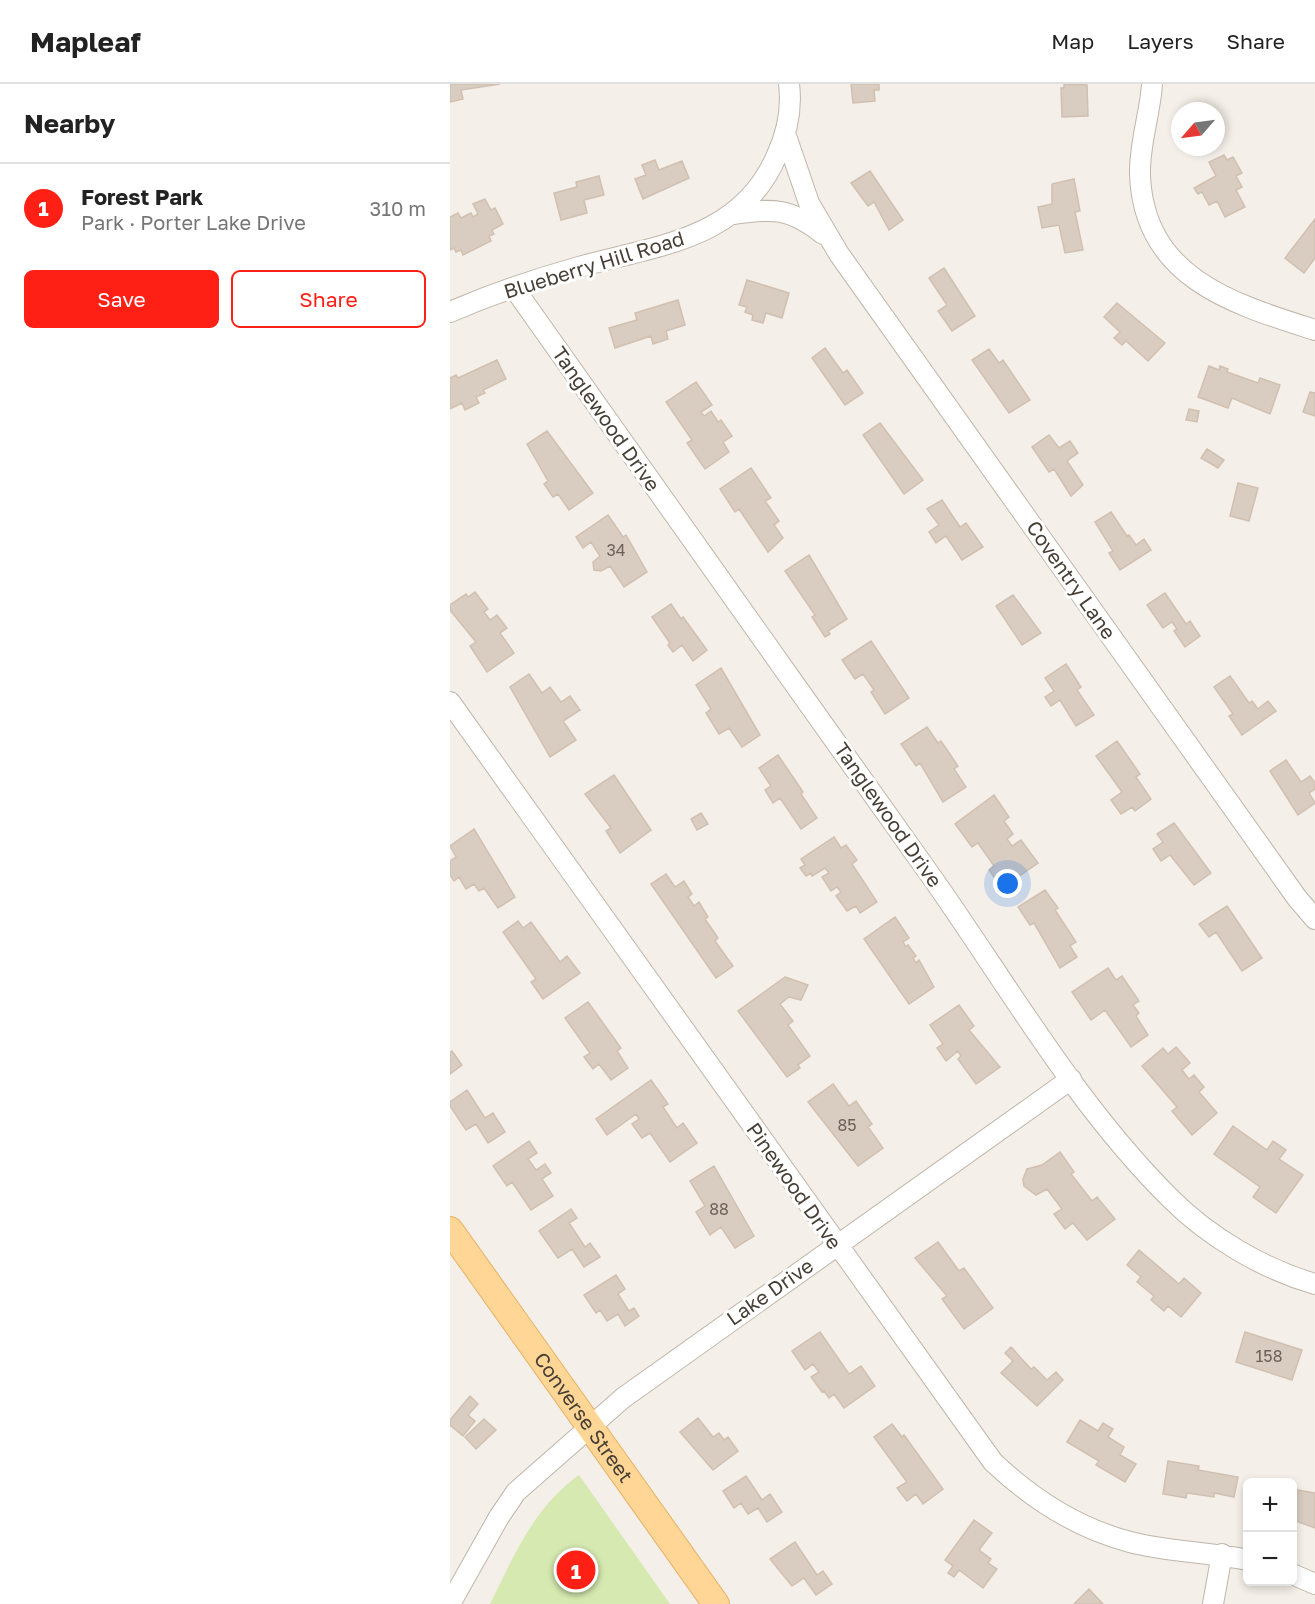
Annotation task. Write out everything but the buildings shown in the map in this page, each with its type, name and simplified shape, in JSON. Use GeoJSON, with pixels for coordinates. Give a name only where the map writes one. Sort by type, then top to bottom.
{"type":"FeatureCollection","features":[{"type":"Feature","properties":{"kind":"main road","name":"Converse Street"},"geometry":{"type":"LineString","coordinates":[[450,1230],[716,1604]]}},
{"type":"Feature","properties":{"kind":"street","name":"Blueberry Hill Road"},"geometry":{"type":"LineString","coordinates":[[450,312],[577,268],[679,242],[702,232],[732,214],[759,188],[772,167],[785,133],[790,106],[789,84]]}},
{"type":"Feature","properties":{"kind":"street"},"geometry":{"type":"LineString","coordinates":[[1152,84],[1140,174],[1144,209],[1161,246],[1174,261],[1212,292],[1315,330]]}},
{"type":"Feature","properties":{"kind":"street","name":"Coventry Lane"},"geometry":{"type":"LineString","coordinates":[[785,133],[810,203],[830,239],[1290,889],[1315,919]]}},
{"type":"Feature","properties":{"kind":"street","name":"Coventry Lane"},"geometry":{"type":"LineString","coordinates":[[732,214],[762,209],[787,212],[811,224],[830,239]]}},
{"type":"Feature","properties":{"kind":"street","name":"Tanglewood Drive"},"geometry":{"type":"LineString","coordinates":[[514,288],[955,910],[1071,1079],[1140,1167],[1191,1217],[1258,1261],[1315,1284]]}},
{"type":"Feature","properties":{"kind":"street","name":"Pinewood Drive"},"geometry":{"type":"LineString","coordinates":[[450,702],[981,1449],[1014,1482],[1064,1515],[1129,1542],[1243,1559]]}},
{"type":"Feature","properties":{"kind":"street","name":"Lake Drive"},"geometry":{"type":"LineString","coordinates":[[450,1604],[498,1517],[516,1492],[622,1398],[1071,1079]]}},
{"type":"Feature","properties":{"kind":"street"},"geometry":{"type":"LineString","coordinates":[[1213,1604],[1222,1554]]}},
{"type":"Feature","properties":{"kind":"street"},"geometry":{"type":"LineString","coordinates":[[1297,1576],[1315,1584]]}},
{"type":"Feature","properties":{"kind":"green space"},"geometry":{"type":"Polygon","coordinates":[[[579,1475],[670,1604],[490,1604],[526,1534],[537,1518],[549,1502],[579,1475]]]}},
{"type":"Feature","properties":{"kind":"place","name":"Forest Park"},"geometry":{"type":"Point","coordinates":[576,1570]}}]}
